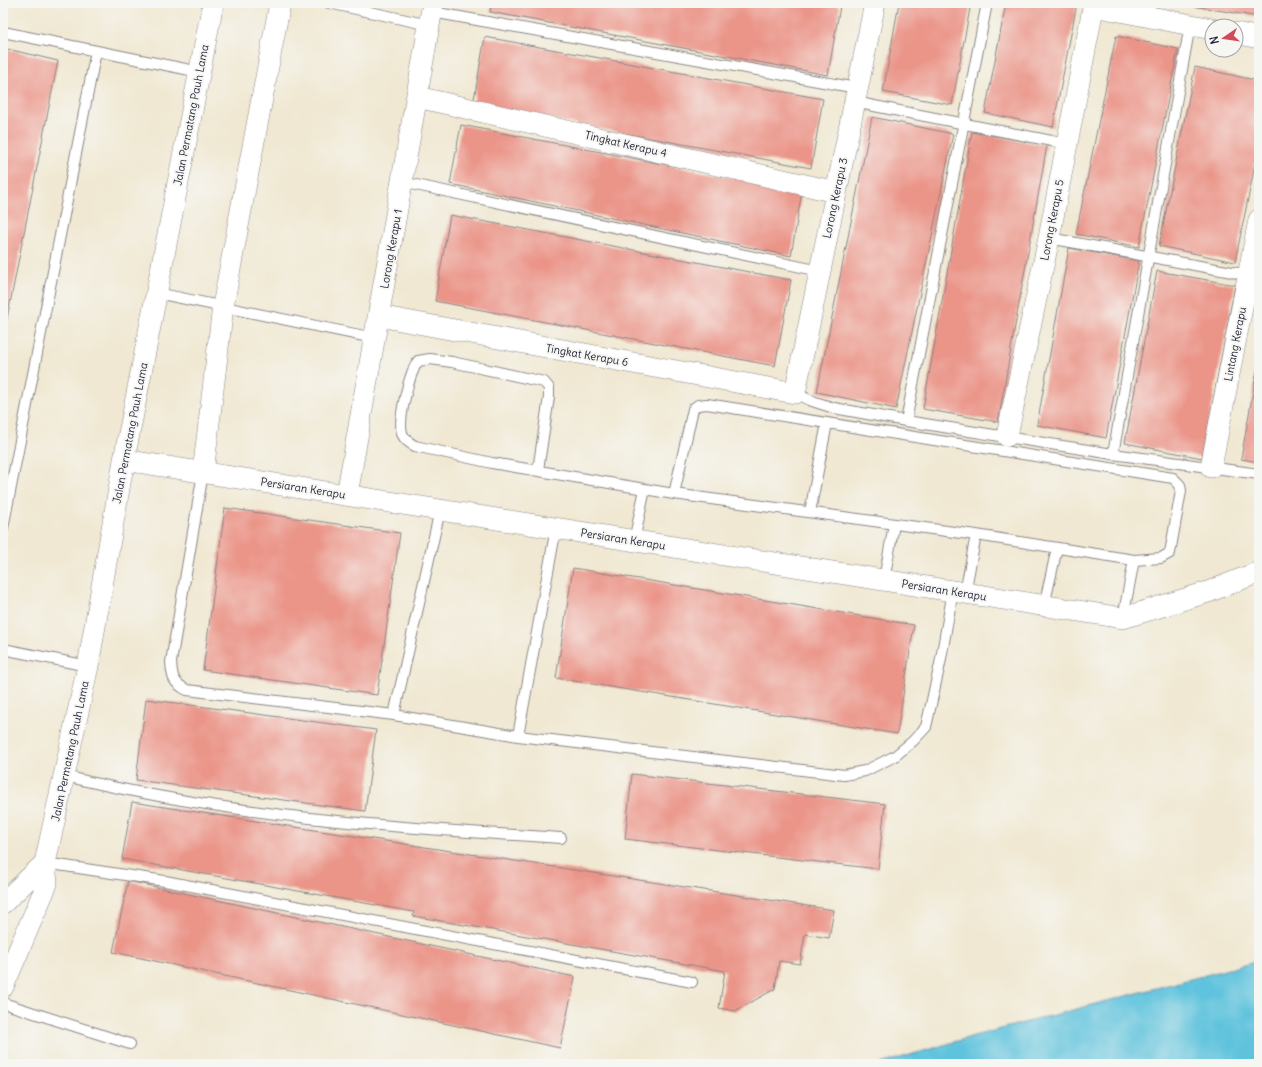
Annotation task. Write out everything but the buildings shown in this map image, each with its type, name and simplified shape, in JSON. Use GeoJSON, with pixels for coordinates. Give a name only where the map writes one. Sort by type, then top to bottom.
{"type":"FeatureCollection","features":[{"type":"Feature","properties":{"kind":"street","name":"Jalan Permatang Pauh Lama"},"geometry":{"type":"LineString","coordinates":[[3,987],[47,884],[45,863],[88,666],[124,460],[213,3]]}},
{"type":"Feature","properties":{"kind":"street"},"geometry":{"type":"LineString","coordinates":[[203,472],[223,306],[280,3]]}},
{"type":"Feature","properties":{"kind":"street","name":"Lorong Kerapu 3"},"geometry":{"type":"LineString","coordinates":[[795,393],[875,3]]}},
{"type":"Feature","properties":{"kind":"street"},"geometry":{"type":"LineString","coordinates":[[1094,5],[1204,28]]}},
{"type":"Feature","properties":{"kind":"street","name":"Lorong Kerapu 5"},"geometry":{"type":"LineString","coordinates":[[1007,436],[1049,238],[1094,5]]}},
{"type":"Feature","properties":{"kind":"street","name":"Lorong Kerapu 1"},"geometry":{"type":"LineString","coordinates":[[347,495],[431,14]]}},
{"type":"Feature","properties":{"kind":"street"},"geometry":{"type":"LineString","coordinates":[[1244,35],[1259,38]]}},
{"type":"Feature","properties":{"kind":"street","name":"Tingkat Kerapu 4"},"geometry":{"type":"LineString","coordinates":[[417,97],[836,192]]}},
{"type":"Feature","properties":{"kind":"street","name":"Lintang Kerapu"},"geometry":{"type":"LineString","coordinates":[[1211,467],[1253,276],[1259,220]]}},
{"type":"Feature","properties":{"kind":"street","name":"Tingkat Kerapu 6"},"geometry":{"type":"LineString","coordinates":[[379,316],[795,393]]}},
{"type":"Feature","properties":{"kind":"street","name":"Persiaran Kerapu"},"geometry":{"type":"LineString","coordinates":[[124,460],[1123,618]]}},
{"type":"Feature","properties":{"kind":"street"},"geometry":{"type":"LineString","coordinates":[[1123,618],[1208,592],[1259,572]]}},
{"type":"Feature","properties":{"kind":"street"},"geometry":{"type":"LineString","coordinates":[[3,902],[45,863]]}},
{"type":"Feature","properties":{"kind":"lane"},"geometry":{"type":"LineString","coordinates":[[329,3],[431,14],[856,95],[964,124],[1067,144]]}},
{"type":"Feature","properties":{"kind":"lane"},"geometry":{"type":"LineString","coordinates":[[906,421],[987,3]]}},
{"type":"Feature","properties":{"kind":"lane"},"geometry":{"type":"LineString","coordinates":[[1113,454],[1147,256],[1190,25]]}},
{"type":"Feature","properties":{"kind":"lane"},"geometry":{"type":"LineString","coordinates":[[3,32],[200,72]]}},
{"type":"Feature","properties":{"kind":"lane"},"geometry":{"type":"LineString","coordinates":[[3,528],[96,51]]}},
{"type":"Feature","properties":{"kind":"lane"},"geometry":{"type":"LineString","coordinates":[[402,182],[820,271]]}},
{"type":"Feature","properties":{"kind":"lane"},"geometry":{"type":"LineString","coordinates":[[1049,238],[1253,276]]}},
{"type":"Feature","properties":{"kind":"lane"},"geometry":{"type":"LineString","coordinates":[[156,293],[374,338]]}},
{"type":"Feature","properties":{"kind":"lane"},"geometry":{"type":"LineString","coordinates":[[538,470],[549,397],[549,388],[544,382],[452,362],[430,359],[418,361],[412,370],[407,389],[402,425],[402,434],[406,441],[415,446],[492,463],[674,494],[976,535],[1134,560],[1161,558],[1170,553],[1181,491],[1180,485],[1173,478],[707,404],[698,405],[693,409],[674,494]]}},
{"type":"Feature","properties":{"kind":"lane"},"geometry":{"type":"LineString","coordinates":[[795,393],[812,401],[834,408],[906,421],[1113,454],[1259,474]]}},
{"type":"Feature","properties":{"kind":"lane"},"geometry":{"type":"LineString","coordinates":[[810,512],[827,423]]}},
{"type":"Feature","properties":{"kind":"lane"},"geometry":{"type":"LineString","coordinates":[[203,472],[171,662],[172,674],[177,685],[187,690],[394,715],[518,736],[844,775],[865,770],[895,756],[913,741],[926,727],[940,664],[976,535]]}},
{"type":"Feature","properties":{"kind":"lane"},"geometry":{"type":"LineString","coordinates":[[634,541],[645,488]]}},
{"type":"Feature","properties":{"kind":"lane"},"geometry":{"type":"LineString","coordinates":[[394,715],[440,510]]}},
{"type":"Feature","properties":{"kind":"lane"},"geometry":{"type":"LineString","coordinates":[[884,580],[894,524]]}},
{"type":"Feature","properties":{"kind":"lane"},"geometry":{"type":"LineString","coordinates":[[518,736],[556,528]]}},
{"type":"Feature","properties":{"kind":"lane"},"geometry":{"type":"LineString","coordinates":[[1044,606],[1057,548]]}},
{"type":"Feature","properties":{"kind":"lane"},"geometry":{"type":"LineString","coordinates":[[1123,618],[1134,560]]}},
{"type":"Feature","properties":{"kind":"lane"},"geometry":{"type":"LineString","coordinates":[[3,648],[88,666]]}},
{"type":"Feature","properties":{"kind":"lane"},"geometry":{"type":"LineString","coordinates":[[65,776],[122,790],[229,808],[472,833],[561,838]]}},
{"type":"Feature","properties":{"kind":"lane"},"geometry":{"type":"LineString","coordinates":[[45,863],[165,881],[692,982]]}},
{"type":"Feature","properties":{"kind":"lane"},"geometry":{"type":"LineString","coordinates":[[3,1003],[130,1044]]}},
{"type":"Feature","properties":{"kind":"water"},"geometry":{"type":"Polygon","coordinates":[[[1259,961],[1259,1064],[880,1064],[974,1036],[1259,961]]]}}]}
